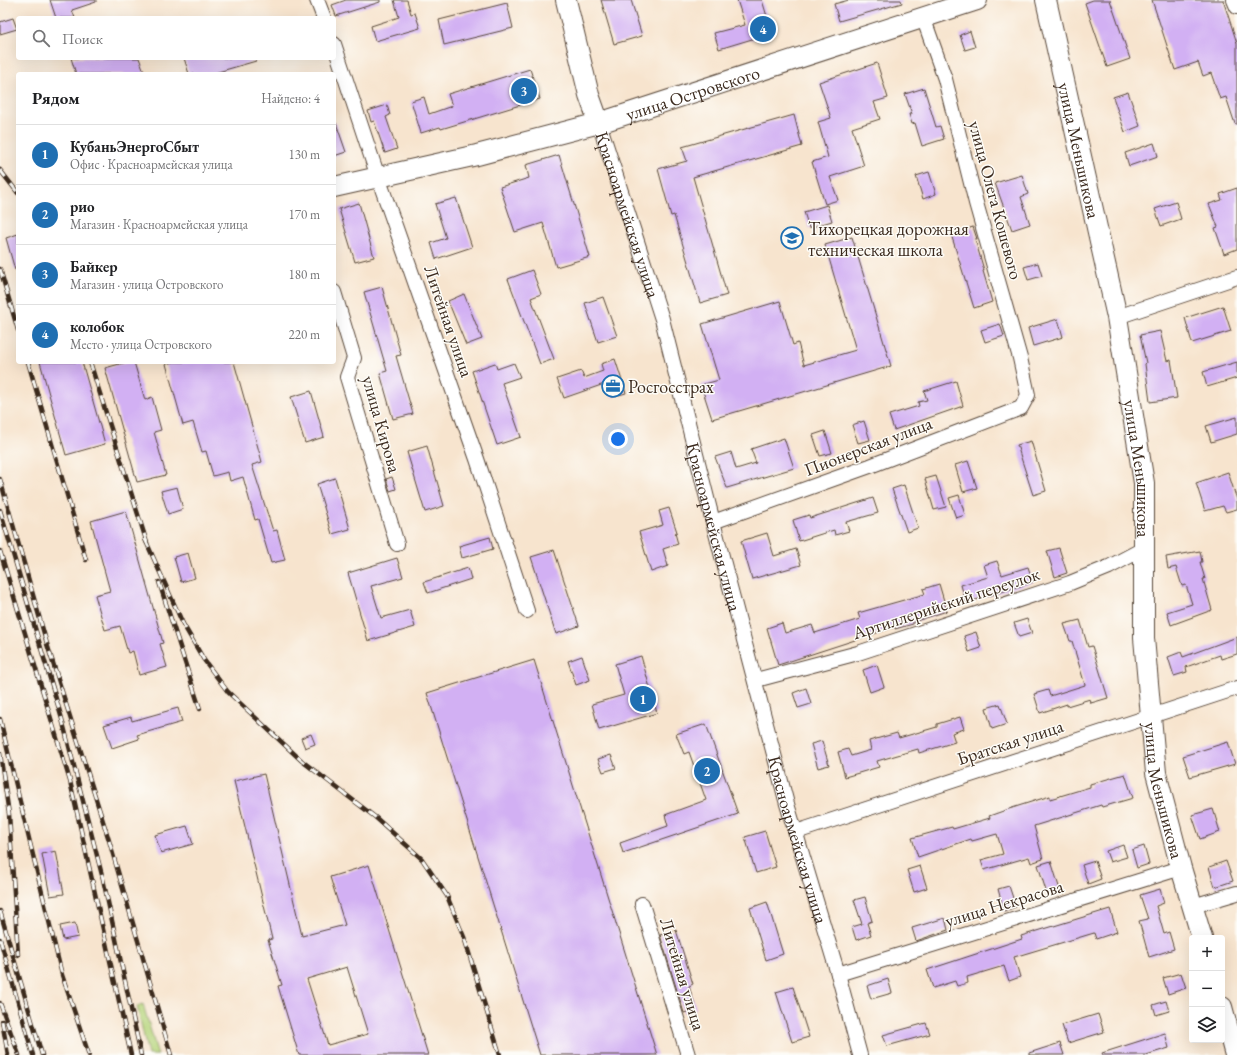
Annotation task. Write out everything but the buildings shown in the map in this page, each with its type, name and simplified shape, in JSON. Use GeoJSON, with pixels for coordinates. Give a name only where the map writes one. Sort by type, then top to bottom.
{"type":"FeatureCollection","features":[{"type":"Feature","properties":{"kind":"street"},"geometry":{"type":"LineString","coordinates":[[317,0],[323,16]]}},
{"type":"Feature","properties":{"kind":"street","name":"Красноармейская улица"},"geometry":{"type":"LineString","coordinates":[[566,0],[589,95],[662,319],[713,522],[796,832],[860,1055]]}},
{"type":"Feature","properties":{"kind":"street","name":"улица Островского"},"geometry":{"type":"LineString","coordinates":[[336,187],[477,155],[599,123],[977,0]]}},
{"type":"Feature","properties":{"kind":"street","name":"улица Меньшикова"},"geometry":{"type":"LineString","coordinates":[[1046,0],[1117,317],[1144,483],[1144,638],[1156,772],[1181,868],[1201,935]]}},
{"type":"Feature","properties":{"kind":"street"},"geometry":{"type":"LineString","coordinates":[[1234,0],[1237,7]]}},
{"type":"Feature","properties":{"kind":"street","name":"улица Олега Кошевого"},"geometry":{"type":"LineString","coordinates":[[923,17],[946,79],[976,203],[1020,358],[1028,395]]}},
{"type":"Feature","properties":{"kind":"street","name":"Литейная улица"},"geometry":{"type":"LineString","coordinates":[[336,50],[378,177],[477,459],[527,611]]}},
{"type":"Feature","properties":{"kind":"street"},"geometry":{"type":"LineString","coordinates":[[1117,317],[1237,276]]}},
{"type":"Feature","properties":{"kind":"street","name":"улица Кирова"},"geometry":{"type":"LineString","coordinates":[[336,299],[354,358],[347,377],[397,544]]}},
{"type":"Feature","properties":{"kind":"street","name":"Пионерская улица"},"geometry":{"type":"LineString","coordinates":[[713,522],[870,466],[1021,408],[1028,395]]}},
{"type":"Feature","properties":{"kind":"street","name":"Артиллерийский переулок"},"geometry":{"type":"LineString","coordinates":[[756,680],[858,653],[1062,585],[1109,567],[1143,549]]}},
{"type":"Feature","properties":{"kind":"street","name":"Братская улица"},"geometry":{"type":"LineString","coordinates":[[796,832],[1237,688]]}},
{"type":"Feature","properties":{"kind":"street","name":"улица Некрасова"},"geometry":{"type":"LineString","coordinates":[[838,974],[1181,868]]}},
{"type":"Feature","properties":{"kind":"street"},"geometry":{"type":"LineString","coordinates":[[1193,906],[1237,893]]}},
{"type":"Feature","properties":{"kind":"street","name":"Литейная улица"},"geometry":{"type":"LineString","coordinates":[[642,904],[688,1055]]}},
{"type":"Feature","properties":{"kind":"street"},"geometry":{"type":"LineString","coordinates":[[1225,1018],[1235,1055]]}},
{"type":"Feature","properties":{"kind":"green space"},"geometry":{"type":"Polygon","coordinates":[[[143,1004],[158,1055],[148,1055],[137,1006],[143,1004]]]}},
{"type":"Feature","properties":{"kind":"railway"},"geometry":{"type":"LineString","coordinates":[[0,170],[16,190]]}},
{"type":"Feature","properties":{"kind":"railway"},"geometry":{"type":"LineString","coordinates":[[0,269],[16,323]]}},
{"type":"Feature","properties":{"kind":"railway"},"geometry":{"type":"LineString","coordinates":[[29,364],[86,560]]}},
{"type":"Feature","properties":{"kind":"railway"},"geometry":{"type":"LineString","coordinates":[[91,364],[147,543]]}},
{"type":"Feature","properties":{"kind":"railway"},"geometry":{"type":"LineString","coordinates":[[0,479],[47,644],[108,837],[171,1055]]}},
{"type":"Feature","properties":{"kind":"railway"},"geometry":{"type":"LineString","coordinates":[[0,510],[62,719],[103,879],[141,1055]]}},
{"type":"Feature","properties":{"kind":"railway"},"geometry":{"type":"LineString","coordinates":[[145,539],[183,624],[204,660],[228,692],[302,761],[375,817],[422,859],[447,896],[464,937],[500,1055]]}},
{"type":"Feature","properties":{"kind":"railway"},"geometry":{"type":"LineString","coordinates":[[0,551],[70,781],[131,1055]]}},
{"type":"Feature","properties":{"kind":"railway"},"geometry":{"type":"LineString","coordinates":[[159,582],[200,709]]}},
{"type":"Feature","properties":{"kind":"railway"},"geometry":{"type":"LineString","coordinates":[[0,719],[62,975],[89,1055]]}},
{"type":"Feature","properties":{"kind":"railway"},"geometry":{"type":"LineString","coordinates":[[0,753],[9,814],[18,955]]}},
{"type":"Feature","properties":{"kind":"railway"},"geometry":{"type":"LineString","coordinates":[[0,911],[42,1055]]}},
{"type":"Feature","properties":{"kind":"railway"},"geometry":{"type":"LineString","coordinates":[[0,939],[33,1055]]}},
{"type":"Feature","properties":{"kind":"railway"},"geometry":{"type":"LineString","coordinates":[[0,1003],[19,1055]]}},
{"type":"Feature","properties":{"kind":"railway"},"geometry":{"type":"LineString","coordinates":[[2,1021],[8,1055]]}},
{"type":"Feature","properties":{"kind":"place","name":"колобок"},"geometry":{"type":"Point","coordinates":[763,29]}},
{"type":"Feature","properties":{"kind":"place","name":"Байкер"},"geometry":{"type":"Point","coordinates":[524,91]}},
{"type":"Feature","properties":{"kind":"place","name":"Тихорецкая дорожная техническая школа"},"geometry":{"type":"Point","coordinates":[792,238]}},
{"type":"Feature","properties":{"kind":"place","name":"Росгосстрах"},"geometry":{"type":"Point","coordinates":[613,386]}},
{"type":"Feature","properties":{"kind":"place","name":"КубаньЭнергоСбыт"},"geometry":{"type":"Point","coordinates":[643,699]}},
{"type":"Feature","properties":{"kind":"place","name":"рио"},"geometry":{"type":"Point","coordinates":[707,771]}}]}
